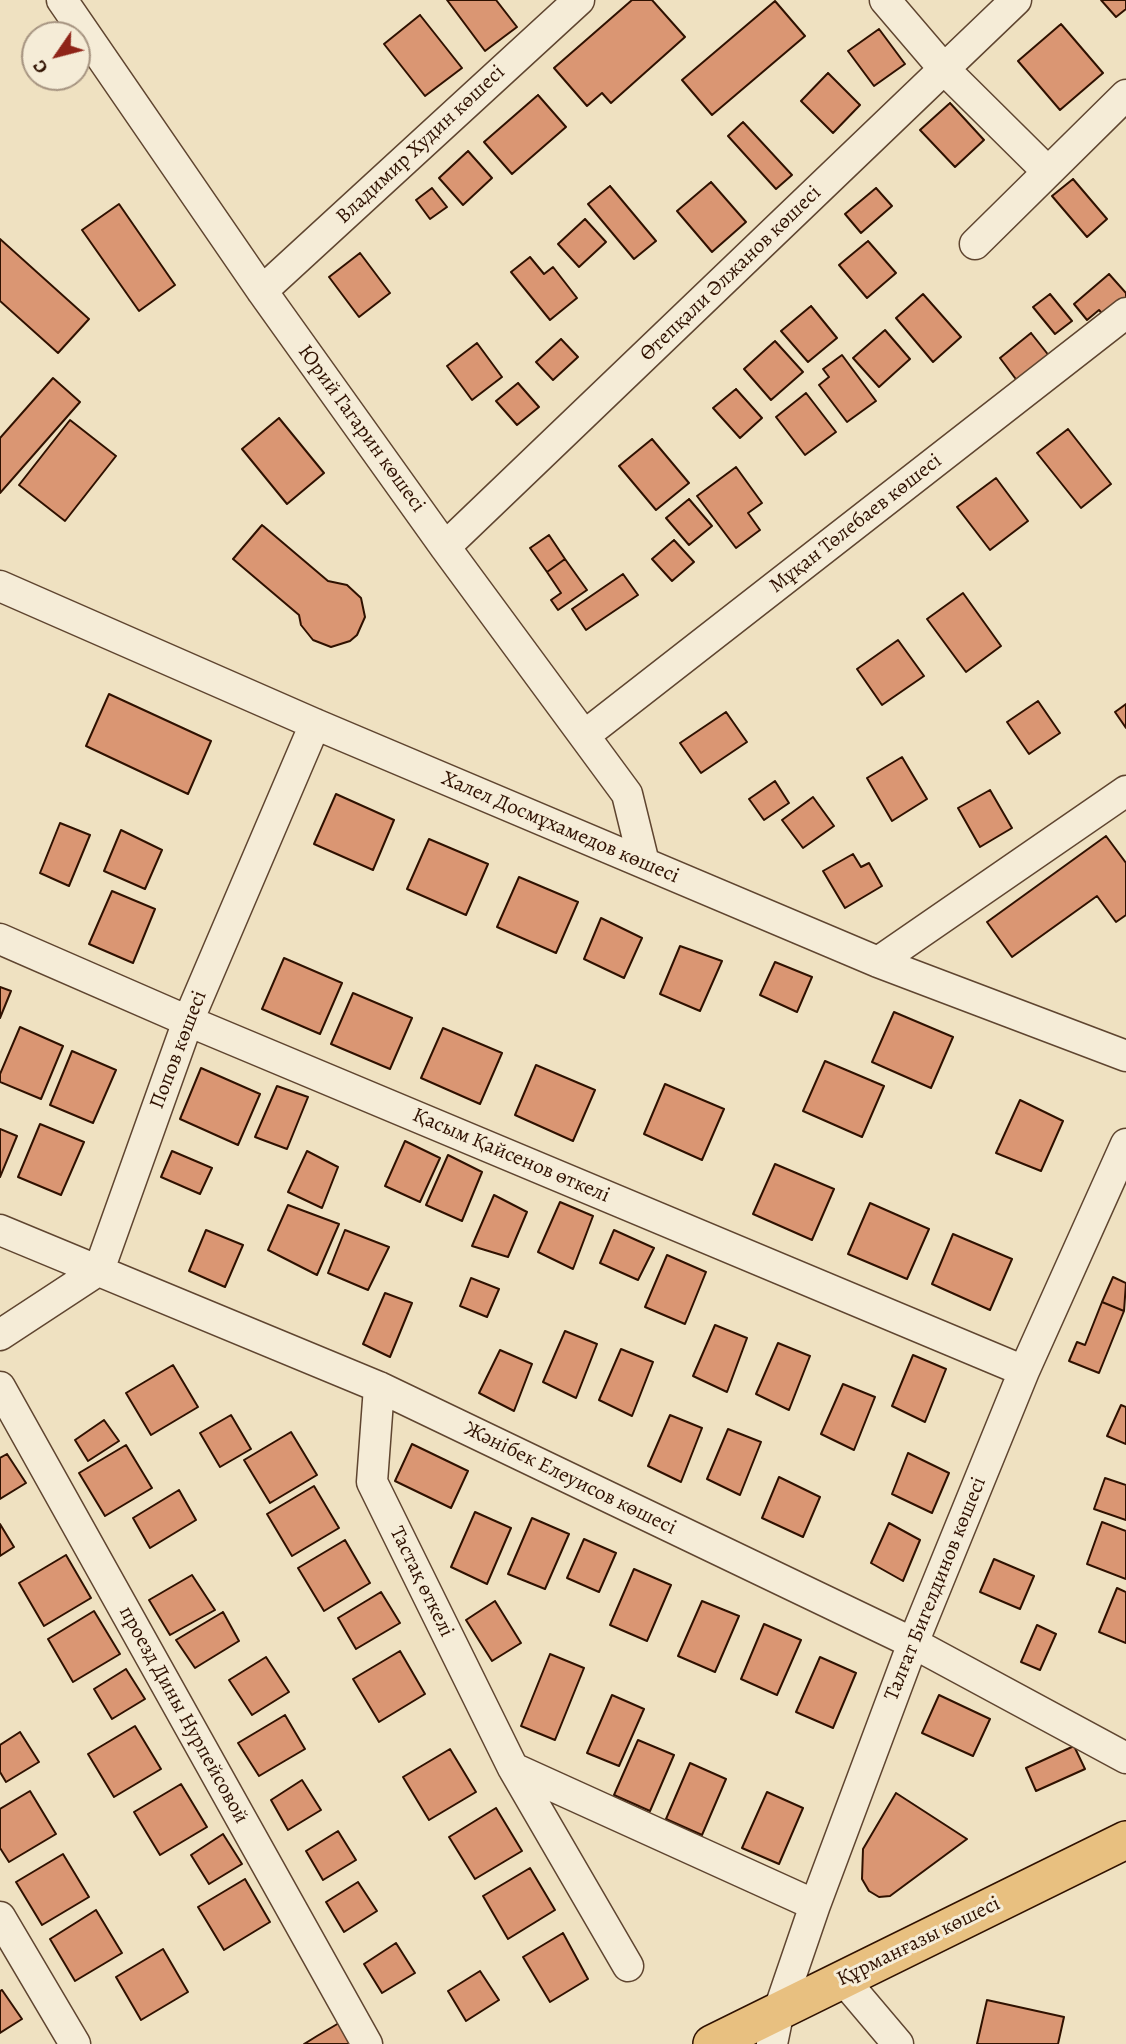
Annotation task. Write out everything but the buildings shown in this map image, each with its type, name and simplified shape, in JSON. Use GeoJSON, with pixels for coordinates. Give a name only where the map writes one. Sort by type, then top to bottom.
{"type":"FeatureCollection","features":[{"type":"Feature","properties":{"kind":"main road","name":"Құрманғазы көшесі"},"geometry":{"type":"LineString","coordinates":[[712,2044],[776,2027],[843,1979],[1126,1840]]}},
{"type":"Feature","properties":{"kind":"street","name":"Юрий Гагарин көшесі"},"geometry":{"type":"LineString","coordinates":[[62,0],[262,291],[627,794],[645,863]]}},
{"type":"Feature","properties":{"kind":"street","name":"Владимир Худин көшесі"},"geometry":{"type":"LineString","coordinates":[[262,291],[579,0]]}},
{"type":"Feature","properties":{"kind":"street"},"geometry":{"type":"LineString","coordinates":[[885,0],[944,69],[1048,172]]}},
{"type":"Feature","properties":{"kind":"street","name":"Өтепқали Әлжанов көшесі"},"geometry":{"type":"LineString","coordinates":[[446,547],[1016,0]]}},
{"type":"Feature","properties":{"kind":"street"},"geometry":{"type":"LineString","coordinates":[[975,244],[1126,95]]}},
{"type":"Feature","properties":{"kind":"street","name":"Мұқан Төлебаев көшесі"},"geometry":{"type":"LineString","coordinates":[[585,734],[1126,313]]}},
{"type":"Feature","properties":{"kind":"street","name":"Халел Досмұхамедов көшесі"},"geometry":{"type":"LineString","coordinates":[[0,586],[316,724],[878,962],[1126,1056]]}},
{"type":"Feature","properties":{"kind":"street","name":"Попов көшесі"},"geometry":{"type":"LineString","coordinates":[[99,1270],[188,1021],[316,724]]}},
{"type":"Feature","properties":{"kind":"street"},"geometry":{"type":"LineString","coordinates":[[878,962],[1126,792]]}},
{"type":"Feature","properties":{"kind":"street","name":"Қасым Қайсенов өткелі"},"geometry":{"type":"LineString","coordinates":[[0,939],[188,1021],[1024,1371]]}},
{"type":"Feature","properties":{"kind":"street","name":"Талғат Бигелдинов көшесі"},"geometry":{"type":"LineString","coordinates":[[776,2027],[815,1905],[913,1643],[1024,1371],[1126,1144]]}},
{"type":"Feature","properties":{"kind":"street","name":"Жәнібек Елеуисов көшесі"},"geometry":{"type":"LineString","coordinates":[[0,1230],[379,1387],[913,1643],[1126,1758]]}},
{"type":"Feature","properties":{"kind":"street"},"geometry":{"type":"LineString","coordinates":[[0,1335],[99,1270]]}},
{"type":"Feature","properties":{"kind":"street","name":"проезд Дины Нурпейсовой"},"geometry":{"type":"LineString","coordinates":[[0,1387],[367,2044]]}},
{"type":"Feature","properties":{"kind":"street","name":"Тастақ өткелі"},"geometry":{"type":"LineString","coordinates":[[379,1387],[372,1482],[513,1768],[628,1966]]}},
{"type":"Feature","properties":{"kind":"street"},"geometry":{"type":"LineString","coordinates":[[513,1768],[815,1905]]}},
{"type":"Feature","properties":{"kind":"street"},"geometry":{"type":"LineString","coordinates":[[0,1917],[75,2044]]}},
{"type":"Feature","properties":{"kind":"street"},"geometry":{"type":"LineString","coordinates":[[843,1979],[898,2044]]}}]}
